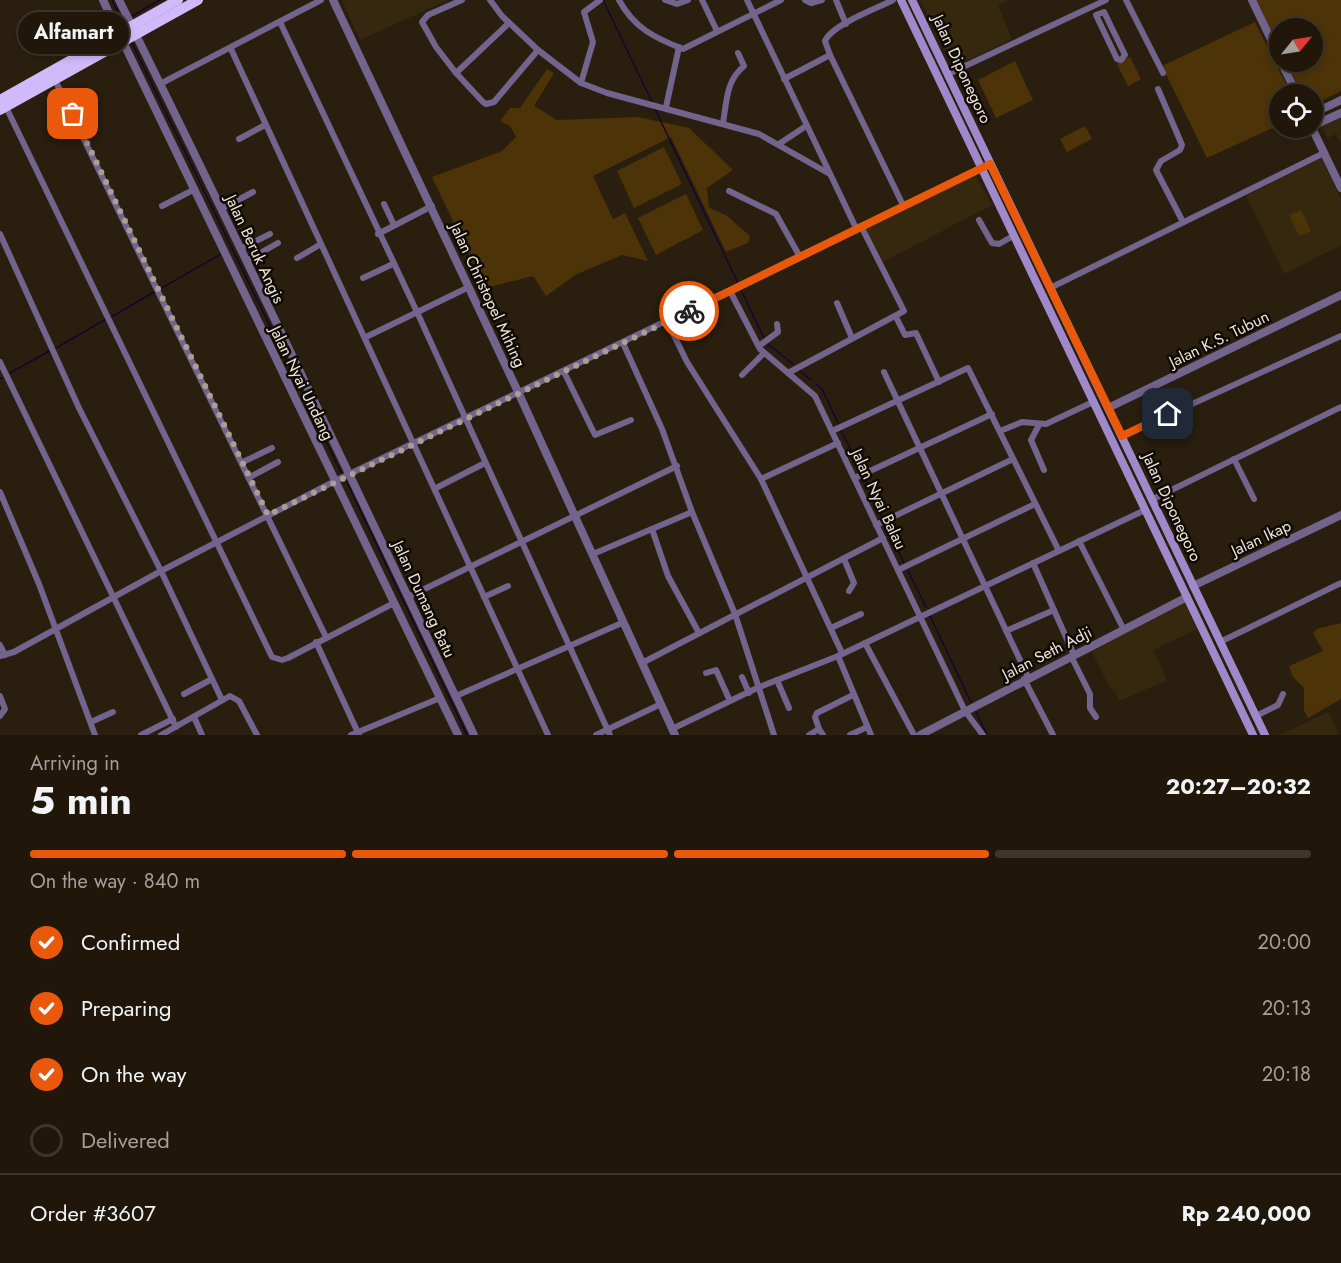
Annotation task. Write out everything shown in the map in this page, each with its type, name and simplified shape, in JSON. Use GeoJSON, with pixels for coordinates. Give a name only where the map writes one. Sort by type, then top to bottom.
{"type":"FeatureCollection","features":[{"type":"Feature","properties":{"kind":"highway"},"geometry":{"type":"LineString","coordinates":[[2,106],[128,33],[178,0]]}},
{"type":"Feature","properties":{"kind":"highway"},"geometry":{"type":"LineString","coordinates":[[128,33],[198,0]]}},
{"type":"Feature","properties":{"kind":"highway"},"geometry":{"type":"LineString","coordinates":[[2,106],[55,80],[73,64]]}},
{"type":"Feature","properties":{"kind":"main road","name":"Jalan Diponegoro"},"geometry":{"type":"LineString","coordinates":[[901,0],[1253,735]]}},
{"type":"Feature","properties":{"kind":"main road","name":"Jalan Diponegoro"},"geometry":{"type":"LineString","coordinates":[[912,0],[1151,500],[1222,641],[1265,735]]}},
{"type":"Feature","properties":{"kind":"main road"},"geometry":{"type":"LineString","coordinates":[[980,169],[990,164]]}},
{"type":"Feature","properties":{"kind":"main road"},"geometry":{"type":"LineString","coordinates":[[1004,218],[1013,213]]}},
{"type":"Feature","properties":{"kind":"main road"},"geometry":{"type":"LineString","coordinates":[[1070,353],[1080,348]]}},
{"type":"Feature","properties":{"kind":"main road"},"geometry":{"type":"LineString","coordinates":[[1227,683],[1239,677]]}},
{"type":"Feature","properties":{"kind":"main road"},"geometry":{"type":"LineString","coordinates":[[1239,708],[1250,702]]}},
{"type":"Feature","properties":{"kind":"street"},"geometry":{"type":"LineString","coordinates":[[103,0],[128,33]]}},
{"type":"Feature","properties":{"kind":"street"},"geometry":{"type":"LineString","coordinates":[[119,0],[125,12],[128,33]]}},
{"type":"Feature","properties":{"kind":"street"},"geometry":{"type":"LineString","coordinates":[[160,84],[231,49],[321,0]]}},
{"type":"Feature","properties":{"kind":"street","name":"Jalan Christopel Mihing"},"geometry":{"type":"LineString","coordinates":[[333,0],[432,206],[673,732]]}},
{"type":"Feature","properties":{"kind":"street"},"geometry":{"type":"LineString","coordinates":[[462,0],[428,15],[422,22],[436,47],[483,102],[490,104],[538,50]]}},
{"type":"Feature","properties":{"kind":"street"},"geometry":{"type":"LineString","coordinates":[[490,0],[509,23],[538,50],[581,83],[607,93],[723,123],[779,144],[828,172]]}},
{"type":"Feature","properties":{"kind":"street"},"geometry":{"type":"LineString","coordinates":[[581,83],[593,42],[584,12],[600,0]]}},
{"type":"Feature","properties":{"kind":"street"},"geometry":{"type":"LineString","coordinates":[[619,0],[639,26],[660,41],[682,49],[781,0]]}},
{"type":"Feature","properties":{"kind":"street"},"geometry":{"type":"LineString","coordinates":[[666,0],[677,3],[688,0]]}},
{"type":"Feature","properties":{"kind":"street"},"geometry":{"type":"LineString","coordinates":[[702,0],[717,31]]}},
{"type":"Feature","properties":{"kind":"street"},"geometry":{"type":"LineString","coordinates":[[747,0],[828,172],[904,311],[791,371]]}},
{"type":"Feature","properties":{"kind":"street"},"geometry":{"type":"LineString","coordinates":[[806,0],[811,3],[822,0]]}},
{"type":"Feature","properties":{"kind":"street"},"geometry":{"type":"LineString","coordinates":[[836,0],[846,24]]}},
{"type":"Feature","properties":{"kind":"street"},"geometry":{"type":"LineString","coordinates":[[893,0],[827,36],[826,45],[903,205]]}},
{"type":"Feature","properties":{"kind":"street"},"geometry":{"type":"LineString","coordinates":[[948,74],[1106,0]]}},
{"type":"Feature","properties":{"kind":"street"},"geometry":{"type":"LineString","coordinates":[[1126,0],[1163,73]]}},
{"type":"Feature","properties":{"kind":"street"},"geometry":{"type":"LineString","coordinates":[[1252,0],[1269,36]]}},
{"type":"Feature","properties":{"kind":"street"},"geometry":{"type":"LineString","coordinates":[[1096,4],[1100,13]]}},
{"type":"Feature","properties":{"kind":"street"},"geometry":{"type":"LineString","coordinates":[[1104,12],[1125,55],[1121,60],[1117,59],[1096,15],[1100,13],[1104,12]]}},
{"type":"Feature","properties":{"kind":"street"},"geometry":{"type":"LineString","coordinates":[[280,22],[378,234],[417,312],[609,732]]}},
{"type":"Feature","properties":{"kind":"street"},"geometry":{"type":"LineString","coordinates":[[456,73],[509,23]]}},
{"type":"Feature","properties":{"kind":"street","name":"Jalan Beruk Angis"},"geometry":{"type":"LineString","coordinates":[[128,33],[160,84],[350,474]]}},
{"type":"Feature","properties":{"kind":"street","name":"Jalan Nyai Undang"},"geometry":{"type":"LineString","coordinates":[[128,33],[224,252],[458,735]]}},
{"type":"Feature","properties":{"kind":"street"},"geometry":{"type":"LineString","coordinates":[[662,107],[679,47]]}},
{"type":"Feature","properties":{"kind":"street"},"geometry":{"type":"LineString","coordinates":[[231,49],[436,488],[548,735]]}},
{"type":"Feature","properties":{"kind":"street"},"geometry":{"type":"LineString","coordinates":[[723,123],[731,80],[735,72],[744,66],[738,52]]}},
{"type":"Feature","properties":{"kind":"street"},"geometry":{"type":"LineString","coordinates":[[784,79],[830,55]]}},
{"type":"Feature","properties":{"kind":"street"},"geometry":{"type":"LineString","coordinates":[[55,80],[243,462],[326,637]]}},
{"type":"Feature","properties":{"kind":"street"},"geometry":{"type":"LineString","coordinates":[[1158,90],[1182,147],[1161,161],[1156,170],[1183,222]]}},
{"type":"Feature","properties":{"kind":"street"},"geometry":{"type":"LineString","coordinates":[[1323,109],[1341,100]]}},
{"type":"Feature","properties":{"kind":"street"},"geometry":{"type":"LineString","coordinates":[[2,106],[110,317],[272,657],[282,660],[394,603]]}},
{"type":"Feature","properties":{"kind":"street"},"geometry":{"type":"LineString","coordinates":[[1323,121],[1341,112]]}},
{"type":"Feature","properties":{"kind":"street"},"geometry":{"type":"LineString","coordinates":[[239,139],[265,124]]}},
{"type":"Feature","properties":{"kind":"street"},"geometry":{"type":"LineString","coordinates":[[779,144],[806,126]]}},
{"type":"Feature","properties":{"kind":"street"},"geometry":{"type":"LineString","coordinates":[[1317,138],[1341,188]]}},
{"type":"Feature","properties":{"kind":"street"},"geometry":{"type":"LineString","coordinates":[[1050,288],[1324,153]]}},
{"type":"Feature","properties":{"kind":"street"},"geometry":{"type":"LineString","coordinates":[[0,645],[2,656],[350,474],[980,169]]}},
{"type":"Feature","properties":{"kind":"street"},"geometry":{"type":"LineString","coordinates":[[162,206],[195,189]]}},
{"type":"Feature","properties":{"kind":"street"},"geometry":{"type":"LineString","coordinates":[[729,190],[776,214],[800,257]]}},
{"type":"Feature","properties":{"kind":"street"},"geometry":{"type":"LineString","coordinates":[[222,209],[253,192]]}},
{"type":"Feature","properties":{"kind":"street"},"geometry":{"type":"LineString","coordinates":[[384,204],[394,225]]}},
{"type":"Feature","properties":{"kind":"street"},"geometry":{"type":"LineString","coordinates":[[378,234],[432,206]]}},
{"type":"Feature","properties":{"kind":"street"},"geometry":{"type":"LineString","coordinates":[[979,220],[992,243],[999,244],[1013,236]]}},
{"type":"Feature","properties":{"kind":"street"},"geometry":{"type":"LineString","coordinates":[[0,234],[79,408],[161,571],[222,700]]}},
{"type":"Feature","properties":{"kind":"street"},"geometry":{"type":"LineString","coordinates":[[240,249],[270,234]]}},
{"type":"Feature","properties":{"kind":"street"},"geometry":{"type":"LineString","coordinates":[[246,261],[278,243]]}},
{"type":"Feature","properties":{"kind":"street"},"geometry":{"type":"LineString","coordinates":[[297,258],[321,244]]}},
{"type":"Feature","properties":{"kind":"street"},"geometry":{"type":"LineString","coordinates":[[363,278],[393,264]]}},
{"type":"Feature","properties":{"kind":"street"},"geometry":{"type":"LineString","coordinates":[[366,337],[469,287]]}},
{"type":"Feature","properties":{"kind":"street","name":"Jalan Nyai Balau"},"geometry":{"type":"LineString","coordinates":[[735,288],[762,344],[764,353],[791,371],[813,393],[835,429],[838,443],[858,476],[879,523],[883,538],[902,569],[983,735]]}},
{"type":"Feature","properties":{"kind":"street","name":"Jalan K.S. Tubun"},"geometry":{"type":"LineString","coordinates":[[1108,408],[1341,295]]}},
{"type":"Feature","properties":{"kind":"street"},"geometry":{"type":"LineString","coordinates":[[837,303],[852,338]]}},
{"type":"Feature","properties":{"kind":"street"},"geometry":{"type":"LineString","coordinates":[[896,317],[905,335],[916,333],[939,382]]}},
{"type":"Feature","properties":{"kind":"street"},"geometry":{"type":"LineString","coordinates":[[667,321],[687,362],[761,479],[831,628],[853,695],[871,735]]}},
{"type":"Feature","properties":{"kind":"street"},"geometry":{"type":"LineString","coordinates":[[762,344],[778,332],[777,324]]}},
{"type":"Feature","properties":{"kind":"street"},"geometry":{"type":"LineString","coordinates":[[1122,436],[1341,336]]}},
{"type":"Feature","properties":{"kind":"street"},"geometry":{"type":"LineString","coordinates":[[623,343],[677,466],[692,512],[735,614],[773,734]]}},
{"type":"Feature","properties":{"kind":"street"},"geometry":{"type":"LineString","coordinates":[[742,375],[764,353]]}},
{"type":"Feature","properties":{"kind":"street"},"geometry":{"type":"LineString","coordinates":[[0,362],[176,727]]}},
{"type":"Feature","properties":{"kind":"street"},"geometry":{"type":"LineString","coordinates":[[835,429],[968,369],[1059,551]]}},
{"type":"Feature","properties":{"kind":"street"},"geometry":{"type":"LineString","coordinates":[[564,372],[595,435],[631,420]]}},
{"type":"Feature","properties":{"kind":"street"},"geometry":{"type":"LineString","coordinates":[[884,372],[942,492],[1053,735]]}},
{"type":"Feature","properties":{"kind":"street"},"geometry":{"type":"LineString","coordinates":[[1000,431],[1022,422],[1039,425],[1093,402]]}},
{"type":"Feature","properties":{"kind":"street"},"geometry":{"type":"LineString","coordinates":[[1151,500],[1341,407]]}},
{"type":"Feature","properties":{"kind":"street"},"geometry":{"type":"LineString","coordinates":[[858,476],[992,414]]}},
{"type":"Feature","properties":{"kind":"street"},"geometry":{"type":"LineString","coordinates":[[1039,425],[1031,440],[1044,470]]}},
{"type":"Feature","properties":{"kind":"street"},"geometry":{"type":"LineString","coordinates":[[761,479],[838,443]]}},
{"type":"Feature","properties":{"kind":"street"},"geometry":{"type":"LineString","coordinates":[[243,462],[272,448]]}},
{"type":"Feature","properties":{"kind":"street"},"geometry":{"type":"LineString","coordinates":[[879,523],[1013,459]]}},
{"type":"Feature","properties":{"kind":"street"},"geometry":{"type":"LineString","coordinates":[[1234,459],[1254,499]]}},
{"type":"Feature","properties":{"kind":"street"},"geometry":{"type":"LineString","coordinates":[[250,477],[278,462]]}},
{"type":"Feature","properties":{"kind":"street"},"geometry":{"type":"LineString","coordinates":[[436,488],[485,463]]}},
{"type":"Feature","properties":{"kind":"street"},"geometry":{"type":"LineString","coordinates":[[408,597],[677,466]]}},
{"type":"Feature","properties":{"kind":"street","name":"Jalan Dumang Batu"},"geometry":{"type":"LineString","coordinates":[[350,474],[474,735]]}},
{"type":"Feature","properties":{"kind":"street"},"geometry":{"type":"LineString","coordinates":[[0,492],[57,629],[95,735]]}},
{"type":"Feature","properties":{"kind":"street"},"geometry":{"type":"LineString","coordinates":[[902,569],[1035,504]]}},
{"type":"Feature","properties":{"kind":"street"},"geometry":{"type":"LineString","coordinates":[[673,732],[757,688],[840,655],[1145,510]]}},
{"type":"Feature","properties":{"kind":"street"},"geometry":{"type":"LineString","coordinates":[[593,554],[692,512]]}},
{"type":"Feature","properties":{"kind":"street","name":"Jalan Ikap"},"geometry":{"type":"LineString","coordinates":[[1193,586],[1341,514]]}},
{"type":"Feature","properties":{"kind":"street"},"geometry":{"type":"LineString","coordinates":[[652,529],[668,576],[699,633]]}},
{"type":"Feature","properties":{"kind":"street"},"geometry":{"type":"LineString","coordinates":[[642,663],[883,538]]}},
{"type":"Feature","properties":{"kind":"street"},"geometry":{"type":"LineString","coordinates":[[1079,541],[1124,630]]}},
{"type":"Feature","properties":{"kind":"street"},"geometry":{"type":"LineString","coordinates":[[844,559],[854,583],[849,591]]}},
{"type":"Feature","properties":{"kind":"street"},"geometry":{"type":"LineString","coordinates":[[1033,563],[1090,694],[1090,708],[1096,717]]}},
{"type":"Feature","properties":{"kind":"street"},"geometry":{"type":"LineString","coordinates":[[1222,641],[1341,583]]}},
{"type":"Feature","properties":{"kind":"street"},"geometry":{"type":"LineString","coordinates":[[484,597],[508,586]]}},
{"type":"Feature","properties":{"kind":"street","name":"Jalan Seth Adji"},"geometry":{"type":"LineString","coordinates":[[921,735],[1026,678],[1187,597]]}},
{"type":"Feature","properties":{"kind":"street"},"geometry":{"type":"LineString","coordinates":[[1006,632],[1054,610]]}},
{"type":"Feature","properties":{"kind":"street"},"geometry":{"type":"LineString","coordinates":[[831,628],[861,614]]}},
{"type":"Feature","properties":{"kind":"street"},"geometry":{"type":"LineString","coordinates":[[456,696],[624,622]]}},
{"type":"Feature","properties":{"kind":"street"},"geometry":{"type":"LineString","coordinates":[[316,642],[356,734],[440,698]]}},
{"type":"Feature","properties":{"kind":"street"},"geometry":{"type":"LineString","coordinates":[[865,643],[914,735]]}},
{"type":"Feature","properties":{"kind":"street"},"geometry":{"type":"LineString","coordinates":[[706,673],[716,670],[730,701]]}},
{"type":"Feature","properties":{"kind":"street"},"geometry":{"type":"LineString","coordinates":[[742,677],[749,693]]}},
{"type":"Feature","properties":{"kind":"street"},"geometry":{"type":"LineString","coordinates":[[184,694],[212,680]]}},
{"type":"Feature","properties":{"kind":"street"},"geometry":{"type":"LineString","coordinates":[[777,680],[789,708]]}},
{"type":"Feature","properties":{"kind":"street"},"geometry":{"type":"LineString","coordinates":[[1256,716],[1278,705],[1283,694]]}},
{"type":"Feature","properties":{"kind":"street"},"geometry":{"type":"LineString","coordinates":[[808,735],[821,732],[815,717],[817,713],[853,695]]}},
{"type":"Feature","properties":{"kind":"street"},"geometry":{"type":"LineString","coordinates":[[0,696],[4,709],[0,716]]}},
{"type":"Feature","properties":{"kind":"street"},"geometry":{"type":"LineString","coordinates":[[161,735],[230,696],[239,701],[257,735]]}},
{"type":"Feature","properties":{"kind":"street"},"geometry":{"type":"LineString","coordinates":[[596,735],[609,732],[661,704]]}},
{"type":"Feature","properties":{"kind":"street"},"geometry":{"type":"LineString","coordinates":[[91,722],[113,712]]}},
{"type":"Feature","properties":{"kind":"street"},"geometry":{"type":"LineString","coordinates":[[194,717],[202,735]]}},
{"type":"Feature","properties":{"kind":"street"},"geometry":{"type":"LineString","coordinates":[[141,735],[173,719]]}},
{"type":"Feature","properties":{"kind":"street"},"geometry":{"type":"LineString","coordinates":[[850,735],[867,728]]}},
{"type":"Feature","properties":{"kind":"shaded area"},"geometry":{"type":"Polygon","coordinates":[[[342,0],[448,0],[360,40],[342,0]]]}},
{"type":"Feature","properties":{"kind":"shaded area"},"geometry":{"type":"Polygon","coordinates":[[[920,0],[1009,0],[998,6],[1012,39],[954,67],[920,0]]]}},
{"type":"Feature","properties":{"kind":"shaded area"},"geometry":{"type":"Polygon","coordinates":[[[1257,0],[1341,0],[1341,91],[1323,100],[1323,84],[1297,84],[1291,72],[1323,72],[1323,18],[1269,18],[1269,26],[1257,0]]]}},
{"type":"Feature","properties":{"kind":"shaded area"},"geometry":{"type":"Polygon","coordinates":[[[1255,22],[1269,50],[1269,72],[1280,72],[1286,84],[1269,84],[1269,130],[1207,158],[1162,66],[1255,22]]]}},
{"type":"Feature","properties":{"kind":"shaded area"},"geometry":{"type":"Polygon","coordinates":[[[1130,57],[1141,79],[1128,86],[1117,64],[1130,57]]]}},
{"type":"Feature","properties":{"kind":"shaded area"},"geometry":{"type":"Polygon","coordinates":[[[1015,61],[1033,100],[996,118],[978,80],[1015,61]]]}},
{"type":"Feature","properties":{"kind":"shaded area"},"geometry":{"type":"Polygon","coordinates":[[[547,69],[554,73],[534,106],[557,120],[638,117],[689,128],[733,170],[707,188],[709,208],[726,215],[750,236],[748,243],[726,252],[671,137],[593,176],[613,219],[625,213],[648,261],[622,255],[577,274],[546,296],[533,276],[485,288],[432,177],[502,151],[516,137],[510,126],[500,121],[510,108],[520,108],[547,69]]]}},
{"type":"Feature","properties":{"kind":"shaded area"},"geometry":{"type":"Polygon","coordinates":[[[1341,118],[1341,144],[1336,134],[1328,138],[1323,125],[1341,118]]]}},
{"type":"Feature","properties":{"kind":"shaded area"},"geometry":{"type":"Polygon","coordinates":[[[1085,126],[1092,139],[1067,152],[1060,139],[1085,126]]]}},
{"type":"Feature","properties":{"kind":"shaded area"},"geometry":{"type":"Polygon","coordinates":[[[664,147],[682,184],[634,208],[617,171],[664,147]]]}},
{"type":"Feature","properties":{"kind":"shaded area"},"geometry":{"type":"Polygon","coordinates":[[[1322,158],[1341,200],[1341,245],[1284,274],[1246,196],[1322,158]]]}},
{"type":"Feature","properties":{"kind":"shaded area"},"geometry":{"type":"Polygon","coordinates":[[[976,175],[992,205],[883,262],[865,227],[976,175]]]}},
{"type":"Feature","properties":{"kind":"shaded area"},"geometry":{"type":"Polygon","coordinates":[[[686,194],[703,230],[656,255],[638,218],[686,194]]]}},
{"type":"Feature","properties":{"kind":"shaded area"},"geometry":{"type":"Polygon","coordinates":[[[1301,210],[1311,231],[1299,236],[1289,215],[1301,210]]]}},
{"type":"Feature","properties":{"kind":"shaded area"},"geometry":{"type":"Polygon","coordinates":[[[1184,601],[1198,629],[1153,650],[1167,680],[1119,701],[1091,650],[1184,601]]]}},
{"type":"Feature","properties":{"kind":"shaded area"},"geometry":{"type":"Polygon","coordinates":[[[1341,623],[1341,699],[1308,718],[1304,710],[1304,688],[1293,677],[1289,666],[1323,651],[1313,633],[1317,629],[1341,623]]]}},
{"type":"Feature","properties":{"kind":"shaded area"},"geometry":{"type":"Polygon","coordinates":[[[1329,712],[1339,735],[1279,735],[1329,712]]]}},
{"type":"Feature","properties":{"kind":"waterway"},"geometry":{"type":"LineString","coordinates":[[112,0],[124,26]]}},
{"type":"Feature","properties":{"kind":"waterway"},"geometry":{"type":"LineString","coordinates":[[132,16],[160,0]]}},
{"type":"Feature","properties":{"kind":"waterway"},"geometry":{"type":"LineString","coordinates":[[603,0],[652,102]]}},
{"type":"Feature","properties":{"kind":"waterway"},"geometry":{"type":"LineString","coordinates":[[131,41],[342,474]]}},
{"type":"Feature","properties":{"kind":"waterway"},"geometry":{"type":"LineString","coordinates":[[655,109],[738,283]]}},
{"type":"Feature","properties":{"kind":"waterway"},"geometry":{"type":"LineString","coordinates":[[160,289],[221,254]]}},
{"type":"Feature","properties":{"kind":"waterway"},"geometry":{"type":"LineString","coordinates":[[740,288],[765,340]]}},
{"type":"Feature","properties":{"kind":"waterway"},"geometry":{"type":"LineString","coordinates":[[111,317],[156,291]]}},
{"type":"Feature","properties":{"kind":"waterway"},"geometry":{"type":"LineString","coordinates":[[56,348],[106,319]]}},
{"type":"Feature","properties":{"kind":"waterway"},"geometry":{"type":"LineString","coordinates":[[768,344],[793,364]]}},
{"type":"Feature","properties":{"kind":"waterway"},"geometry":{"type":"LineString","coordinates":[[10,373],[51,350]]}},
{"type":"Feature","properties":{"kind":"waterway"},"geometry":{"type":"LineString","coordinates":[[800,371],[811,380]]}},
{"type":"Feature","properties":{"kind":"waterway"},"geometry":{"type":"LineString","coordinates":[[816,384],[822,389],[838,423]]}},
{"type":"Feature","properties":{"kind":"waterway"},"geometry":{"type":"LineString","coordinates":[[841,431],[862,470]]}},
{"type":"Feature","properties":{"kind":"waterway"},"geometry":{"type":"LineString","coordinates":[[345,478],[467,735]]}},
{"type":"Feature","properties":{"kind":"waterway"},"geometry":{"type":"LineString","coordinates":[[865,478],[882,517]]}},
{"type":"Feature","properties":{"kind":"waterway"},"geometry":{"type":"LineString","coordinates":[[885,524],[904,563]]}},
{"type":"Feature","properties":{"kind":"waterway"},"geometry":{"type":"LineString","coordinates":[[908,571],[926,607]]}},
{"type":"Feature","properties":{"kind":"waterway"},"geometry":{"type":"LineString","coordinates":[[929,614],[971,702]]}},
{"type":"Feature","properties":{"kind":"waterway"},"geometry":{"type":"LineString","coordinates":[[975,710],[987,735]]}},
{"type":"Feature","properties":{"kind":"way so far"},"geometry":{"type":"LineString","coordinates":[[73,114],[268,515],[689,311]]}},
{"type":"Feature","properties":{"kind":"place","name":"Alfamart"},"geometry":{"type":"Point","coordinates":[73,114]}},
{"type":"Feature","properties":{"kind":"route"},"geometry":{"type":"LineString","coordinates":[[689,311],[990,164],[1122,436],[1168,414]]}}]}
